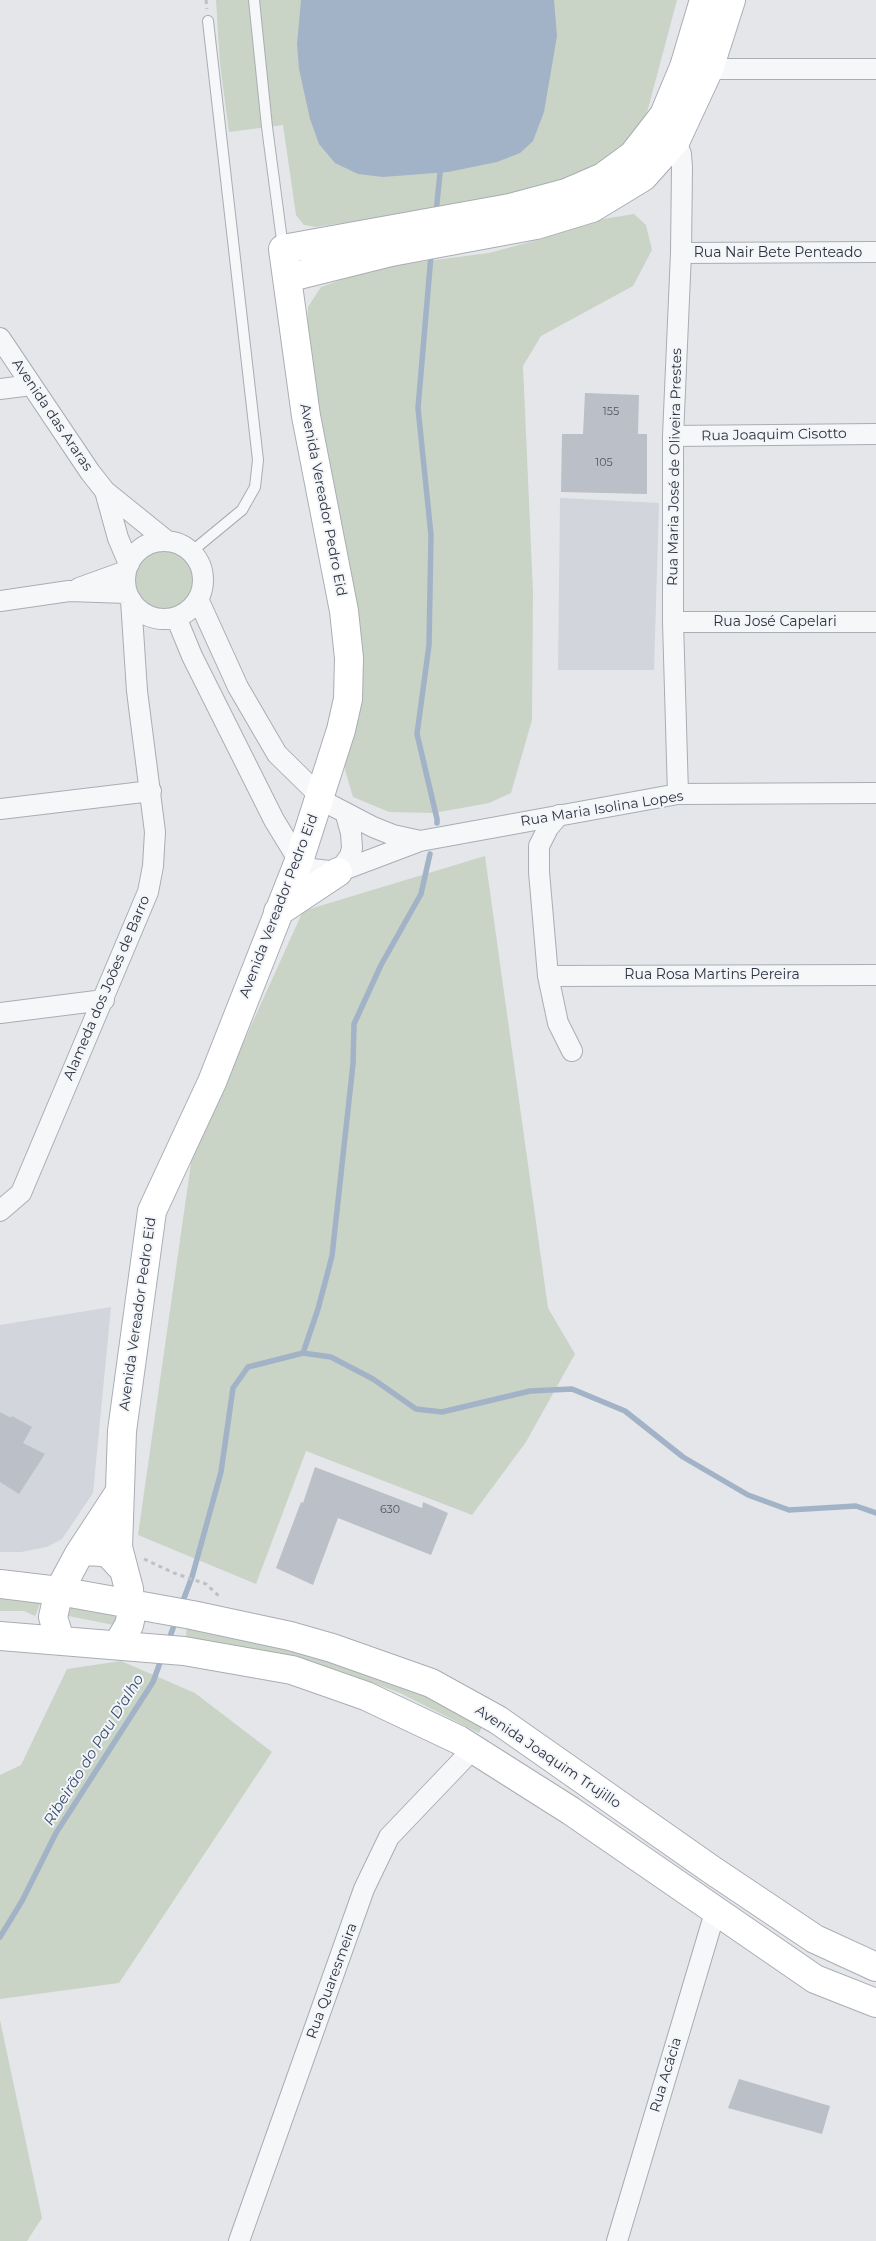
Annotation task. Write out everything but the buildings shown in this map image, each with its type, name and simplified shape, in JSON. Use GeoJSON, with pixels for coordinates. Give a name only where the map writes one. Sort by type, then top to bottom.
{"type":"FeatureCollection","features":[{"type":"Feature","properties":{"kind":"street"},"geometry":{"type":"LineString","coordinates":[[287,278],[391,252],[536,225],[592,208],[643,178],[676,140],[696,68],[704,0]]}},
{"type":"Feature","properties":{"kind":"street"},"geometry":{"type":"LineString","coordinates":[[284,249],[510,208],[566,193],[603,177],[634,155],[664,115],[696,68],[731,0]]}},
{"type":"Feature","properties":{"kind":"street"},"geometry":{"type":"LineString","coordinates":[[696,68],[876,69]]}},
{"type":"Feature","properties":{"kind":"street","name":"Rua Maria José de Oliveira Prestes"},"geometry":{"type":"LineString","coordinates":[[664,115],[676,140],[682,167],[681,253],[672,436],[678,794]]}},
{"type":"Feature","properties":{"kind":"street","name":"Avenida Vereador Pedro Eid"},"geometry":{"type":"LineString","coordinates":[[139,1606],[124,1570],[118,1547],[119,1491],[122,1431],[152,1211],[212,1082],[299,861],[320,797],[348,699],[349,658],[344,611],[306,416],[284,249]]}},
{"type":"Feature","properties":{"kind":"street","name":"Rua Nair Bete Penteado"},"geometry":{"type":"LineString","coordinates":[[681,253],[876,252]]}},
{"type":"Feature","properties":{"kind":"street","name":"Avenida das Araras"},"geometry":{"type":"LineString","coordinates":[[0,338],[90,472],[106,491],[166,542]]}},
{"type":"Feature","properties":{"kind":"street"},"geometry":{"type":"LineString","coordinates":[[0,389],[31,384]]}},
{"type":"Feature","properties":{"kind":"street","name":"Rua Joaquim Cisotto"},"geometry":{"type":"LineString","coordinates":[[672,436],[876,434]]}},
{"type":"Feature","properties":{"kind":"street","name":"Avenida das Araras"},"geometry":{"type":"LineString","coordinates":[[106,491],[118,538],[128,567]]}},
{"type":"Feature","properties":{"kind":"street"},"geometry":{"type":"LineString","coordinates":[[155,542],[176,543],[191,552],[199,562],[203,575],[198,599],[192,607],[176,617],[154,618],[136,608],[129,596],[125,582],[128,567],[144,547],[155,542]]}},
{"type":"Feature","properties":{"kind":"street"},"geometry":{"type":"LineString","coordinates":[[69,591],[128,567]]}},
{"type":"Feature","properties":{"kind":"street"},"geometry":{"type":"LineString","coordinates":[[0,601],[69,591],[129,596]]}},
{"type":"Feature","properties":{"kind":"street","name":"Alameda dos Joões de Barro"},"geometry":{"type":"LineString","coordinates":[[1,1210],[21,1193],[148,892],[153,866],[155,832],[134,661],[129,596]]}},
{"type":"Feature","properties":{"kind":"street","name":"Rua Maria Isolina Lopes"},"geometry":{"type":"LineString","coordinates":[[198,599],[238,686],[278,754],[320,797],[346,815],[393,835],[420,841]]}},
{"type":"Feature","properties":{"kind":"street"},"geometry":{"type":"LineString","coordinates":[[176,617],[192,656],[274,820],[299,861],[312,869],[338,872]]}},
{"type":"Feature","properties":{"kind":"street"},"geometry":{"type":"LineString","coordinates":[[134,661],[154,618]]}},
{"type":"Feature","properties":{"kind":"street","name":"Rua José Capelari"},"geometry":{"type":"LineString","coordinates":[[674,622],[876,622]]}},
{"type":"Feature","properties":{"kind":"street"},"geometry":{"type":"LineString","coordinates":[[224,720],[249,706]]}},
{"type":"Feature","properties":{"kind":"street"},"geometry":{"type":"LineString","coordinates":[[0,810],[151,790]]}},
{"type":"Feature","properties":{"kind":"street","name":"Rua Maria Isolina Lopes"},"geometry":{"type":"LineString","coordinates":[[338,872],[420,841],[678,794],[876,793]]}},
{"type":"Feature","properties":{"kind":"street"},"geometry":{"type":"LineString","coordinates":[[278,912],[338,872],[350,856],[352,848],[351,833],[346,815]]}},
{"type":"Feature","properties":{"kind":"street"},"geometry":{"type":"LineString","coordinates":[[559,815],[548,828],[539,846],[539,872],[548,976],[558,1024],[572,1051]]}},
{"type":"Feature","properties":{"kind":"street","name":"Rua Rosa Martins Pereira"},"geometry":{"type":"LineString","coordinates":[[548,976],[876,975]]}},
{"type":"Feature","properties":{"kind":"street"},"geometry":{"type":"LineString","coordinates":[[0,1013],[104,1000]]}},
{"type":"Feature","properties":{"kind":"street","name":"Avenida Vereador Pedro Eid"},"geometry":{"type":"LineString","coordinates":[[60,1640],[53,1617],[59,1591],[79,1554],[119,1491]]}},
{"type":"Feature","properties":{"kind":"street"},"geometry":{"type":"LineString","coordinates":[[79,1554],[84,1551],[103,1552],[110,1555],[124,1570]]}},
{"type":"Feature","properties":{"kind":"street","name":"Avenida Joaquim Trujillo"},"geometry":{"type":"LineString","coordinates":[[0,1584],[59,1591],[192,1615],[290,1636],[332,1648],[432,1683],[506,1725],[712,1870],[815,1939],[876,1967]]}},
{"type":"Feature","properties":{"kind":"street"},"geometry":{"type":"LineString","coordinates":[[127,1645],[129,1625],[139,1606]]}},
{"type":"Feature","properties":{"kind":"street"},"geometry":{"type":"LineString","coordinates":[[0,1636],[184,1651],[292,1670],[366,1696],[459,1740],[571,1811],[815,1978],[876,2003]]}},
{"type":"Feature","properties":{"kind":"street","name":"Rua Quaresmeira"},"geometry":{"type":"LineString","coordinates":[[239,2241],[364,1889],[389,1837],[473,1749]]}},
{"type":"Feature","properties":{"kind":"street","name":"Rua Acácia"},"geometry":{"type":"LineString","coordinates":[[617,2241],[716,1909]]}},
{"type":"Feature","properties":{"kind":"lane"},"geometry":{"type":"LineString","coordinates":[[254,0],[267,127],[284,249]]}},
{"type":"Feature","properties":{"kind":"lane"},"geometry":{"type":"LineString","coordinates":[[191,552],[242,510],[255,487],[258,460],[208,21]]}},
{"type":"Feature","properties":{"kind":"path"},"geometry":{"type":"LineString","coordinates":[[180,1576],[203,1584]]}},
{"type":"Feature","properties":{"kind":"shaded area"},"geometry":{"type":"Polygon","coordinates":[[[560,498],[659,503],[654,670],[558,670],[560,498]]]}},
{"type":"Feature","properties":{"kind":"shaded area"},"geometry":{"type":"Polygon","coordinates":[[[111,1307],[93,1493],[62,1539],[47,1547],[21,1552],[0,1552],[0,1325],[111,1307]]]}},
{"type":"Feature","properties":{"kind":"green space"},"geometry":{"type":"Polygon","coordinates":[[[216,0],[677,0],[645,120],[623,148],[588,172],[498,200],[316,227],[304,225],[296,215],[283,125],[229,132],[220,64],[216,0]]]}},
{"type":"Feature","properties":{"kind":"green space"},"geometry":{"type":"Polygon","coordinates":[[[634,214],[646,225],[652,250],[633,286],[541,336],[523,366],[533,592],[532,720],[511,793],[489,803],[434,813],[389,812],[353,797],[345,770],[347,731],[306,341],[308,307],[321,287],[363,272],[403,264],[489,253],[541,239],[591,221],[634,214]]]}},
{"type":"Feature","properties":{"kind":"green space"},"geometry":{"type":"Polygon","coordinates":[[[163,548],[180,553],[185,557],[189,562],[194,579],[189,596],[185,601],[180,605],[163,610],[146,605],[141,601],[137,596],[132,579],[137,562],[141,557],[146,553],[163,548]]]}},
{"type":"Feature","properties":{"kind":"green space"},"geometry":{"type":"Polygon","coordinates":[[[485,856],[548,1308],[575,1354],[526,1442],[472,1515],[306,1451],[256,1584],[138,1535],[192,1156],[303,911],[485,856]]]}},
{"type":"Feature","properties":{"kind":"green space"},"geometry":{"type":"Polygon","coordinates":[[[0,1589],[42,1599],[35,1616],[24,1611],[0,1611],[0,1589]]]}},
{"type":"Feature","properties":{"kind":"green space"},"geometry":{"type":"Polygon","coordinates":[[[70,1602],[122,1609],[119,1626],[63,1615],[70,1602]]]}},
{"type":"Feature","properties":{"kind":"green space"},"geometry":{"type":"Polygon","coordinates":[[[187,1622],[244,1634],[396,1681],[482,1727],[479,1733],[400,1693],[338,1670],[301,1660],[212,1644],[186,1637],[187,1622]]]}},
{"type":"Feature","properties":{"kind":"green space"},"geometry":{"type":"Polygon","coordinates":[[[121,1661],[195,1693],[272,1752],[119,1983],[0,1999],[0,1775],[21,1765],[67,1669],[121,1661]]]}},
{"type":"Feature","properties":{"kind":"green space"},"geometry":{"type":"Polygon","coordinates":[[[0,2020],[42,2218],[27,2241],[0,2241],[0,2020]]]}},
{"type":"Feature","properties":{"kind":"water"},"geometry":{"type":"Polygon","coordinates":[[[301,0],[554,0],[557,36],[544,112],[533,141],[520,153],[497,162],[448,172],[383,177],[358,174],[335,163],[319,144],[310,119],[299,69],[297,44],[301,0]]]}},
{"type":"Feature","properties":{"kind":"waterway"},"geometry":{"type":"LineString","coordinates":[[436,212],[441,164]]}},
{"type":"Feature","properties":{"kind":"waterway"},"geometry":{"type":"LineString","coordinates":[[431,255],[418,408],[431,535],[429,645],[417,734],[437,823]]}},
{"type":"Feature","properties":{"kind":"waterway"},"geometry":{"type":"LineString","coordinates":[[303,1353],[318,1309],[332,1256],[353,1064],[354,1024],[381,965],[421,894],[430,854]]}},
{"type":"Feature","properties":{"kind":"waterway"},"geometry":{"type":"LineString","coordinates":[[181,1606],[192,1577],[221,1472],[233,1388],[248,1367],[303,1353],[331,1357],[373,1379],[416,1409],[442,1412],[530,1391],[572,1389],[625,1411],[683,1457],[748,1495],[789,1510],[856,1506],[876,1513]]}},
{"type":"Feature","properties":{"kind":"waterway","name":"Ribeirão do Pau D'alho"},"geometry":{"type":"LineString","coordinates":[[168,1642],[176,1620]]}},
{"type":"Feature","properties":{"kind":"waterway","name":"Ribeirão do Pau D'alho"},"geometry":{"type":"LineString","coordinates":[[0,1937],[22,1901],[56,1833],[153,1682],[162,1657]]}}]}
